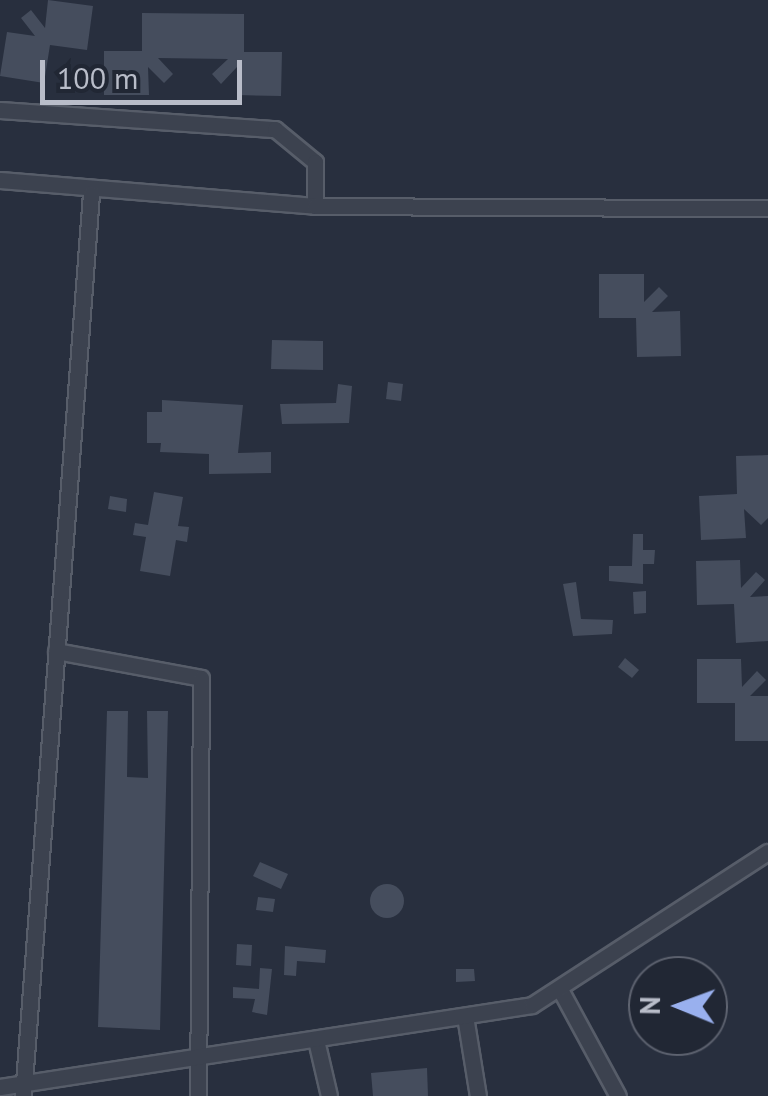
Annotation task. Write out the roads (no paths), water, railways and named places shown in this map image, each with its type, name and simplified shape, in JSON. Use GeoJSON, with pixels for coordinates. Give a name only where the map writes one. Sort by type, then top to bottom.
{"type":"FeatureCollection","features":[{"type":"Feature","properties":{"kind":"street"},"geometry":{"type":"LineString","coordinates":[[0,110],[275,129],[316,162],[315,206]]}},
{"type":"Feature","properties":{"kind":"street"},"geometry":{"type":"LineString","coordinates":[[0,180],[91,194],[315,206],[768,208]]}},
{"type":"Feature","properties":{"kind":"street"},"geometry":{"type":"LineString","coordinates":[[23,1091],[91,194]]}},
{"type":"Feature","properties":{"kind":"street"},"geometry":{"type":"LineString","coordinates":[[56,651],[201,678],[198,1096]]}},
{"type":"Feature","properties":{"kind":"street"},"geometry":{"type":"LineString","coordinates":[[0,1088],[23,1091],[198,1058],[465,1016],[562,993],[768,852]]}},
{"type":"Feature","properties":{"kind":"street"},"geometry":{"type":"LineString","coordinates":[[562,993],[618,1096]]}},
{"type":"Feature","properties":{"kind":"street"},"geometry":{"type":"LineString","coordinates":[[465,1016],[478,1096]]}},
{"type":"Feature","properties":{"kind":"street"},"geometry":{"type":"LineString","coordinates":[[316,1040],[329,1096]]}}]}
